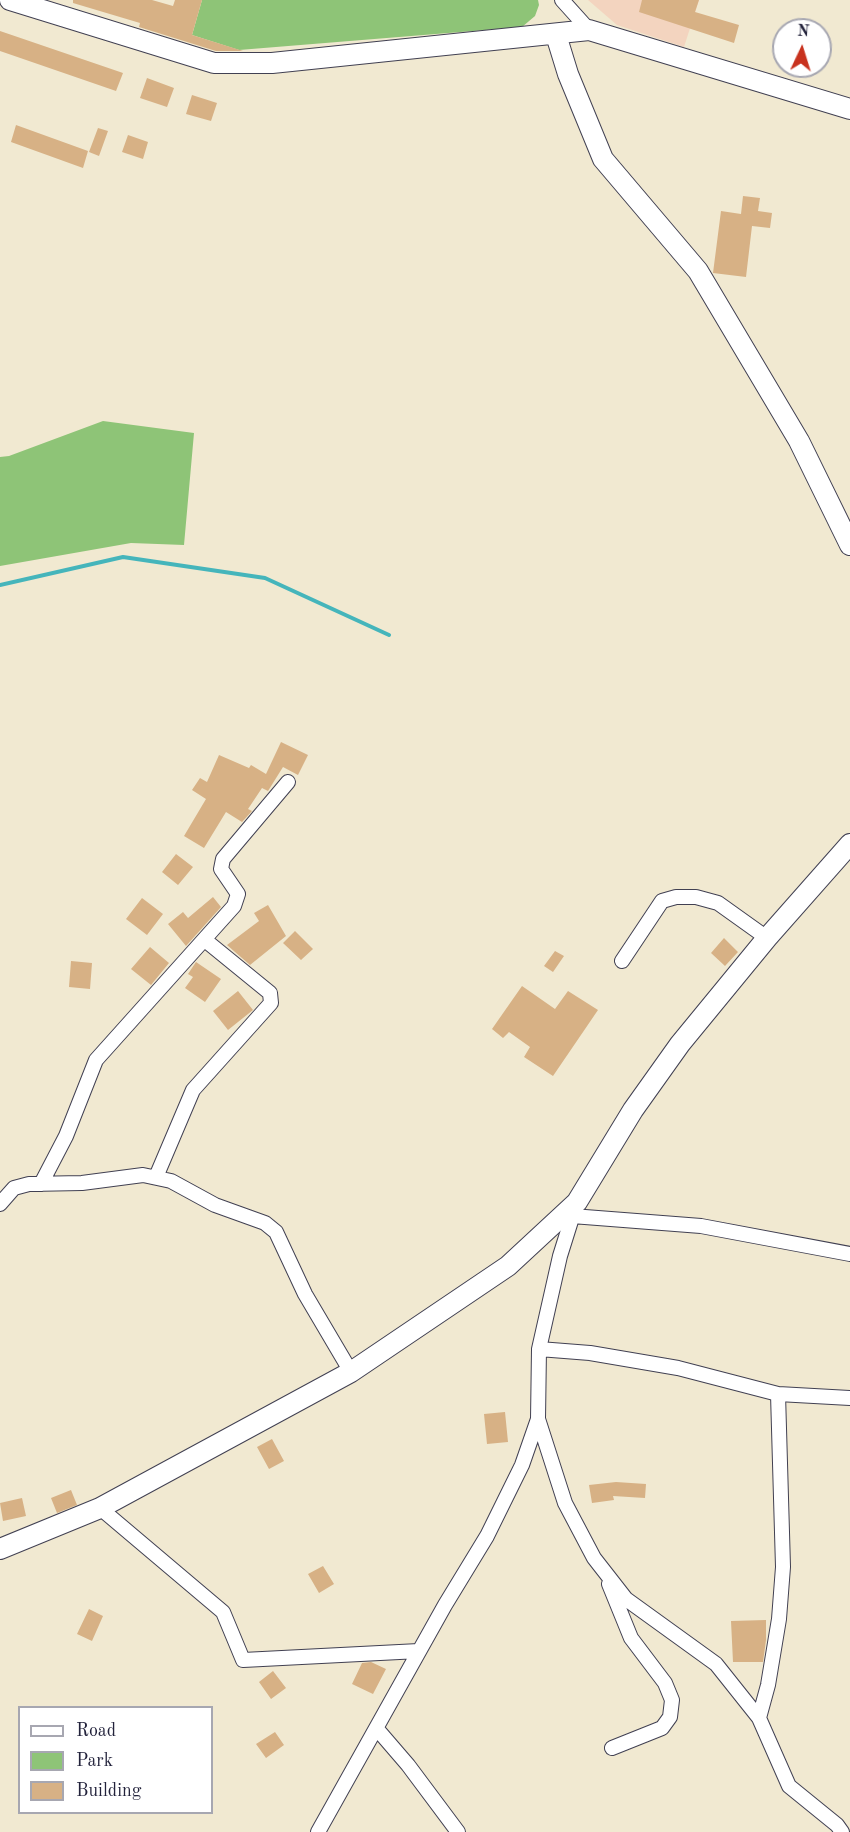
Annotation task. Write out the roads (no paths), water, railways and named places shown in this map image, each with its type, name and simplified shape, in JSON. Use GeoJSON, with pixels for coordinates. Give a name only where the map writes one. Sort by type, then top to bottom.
{"type":"FeatureCollection","features":[{"type":"Feature","properties":{"kind":"street"},"geometry":{"type":"LineString","coordinates":[[10,0],[214,63],[272,63],[589,30],[850,109]]}},
{"type":"Feature","properties":{"kind":"street"},"geometry":{"type":"LineString","coordinates":[[562,0],[589,30]]}},
{"type":"Feature","properties":{"kind":"street"},"geometry":{"type":"LineString","coordinates":[[556,35],[568,74],[603,159],[698,271],[799,441],[850,545]]}},
{"type":"Feature","properties":{"kind":"street"},"geometry":{"type":"LineString","coordinates":[[41,1184],[66,1136],[96,1060],[228,915],[237,900],[237,894],[221,869],[223,859],[288,782]]}},
{"type":"Feature","properties":{"kind":"street"},"geometry":{"type":"LineString","coordinates":[[612,1748],[662,1728],[670,1717],[672,1700],[665,1683],[631,1638],[602,1568],[565,1503],[538,1419],[539,1348],[560,1256],[574,1209],[633,1110],[680,1044],[767,938],[850,844]]}},
{"type":"Feature","properties":{"kind":"street"},"geometry":{"type":"LineString","coordinates":[[622,962],[662,901],[675,897],[696,897],[718,903],[767,938]]}},
{"type":"Feature","properties":{"kind":"street"},"geometry":{"type":"LineString","coordinates":[[156,1177],[193,1090],[271,1003],[270,993],[205,940]]}},
{"type":"Feature","properties":{"kind":"street"},"geometry":{"type":"LineString","coordinates":[[0,1204],[14,1188],[28,1184],[82,1183],[143,1175],[171,1181],[215,1205],[272,1227],[305,1294],[351,1372]]}},
{"type":"Feature","properties":{"kind":"street"},"geometry":{"type":"LineString","coordinates":[[0,1549],[100,1508],[351,1372],[508,1266],[574,1209],[701,1226],[850,1254]]}},
{"type":"Feature","properties":{"kind":"street"},"geometry":{"type":"LineString","coordinates":[[539,1348],[590,1353],[678,1368],[778,1394],[850,1398]]}},
{"type":"Feature","properties":{"kind":"street"},"geometry":{"type":"LineString","coordinates":[[759,1718],[768,1685],[779,1619],[783,1567],[778,1394]]}},
{"type":"Feature","properties":{"kind":"street"},"geometry":{"type":"LineString","coordinates":[[318,1832],[505,1503],[538,1419]]}},
{"type":"Feature","properties":{"kind":"street"},"geometry":{"type":"LineString","coordinates":[[100,1508],[223,1612],[243,1660],[419,1651]]}},
{"type":"Feature","properties":{"kind":"street"},"geometry":{"type":"LineString","coordinates":[[602,1568],[626,1599],[716,1664],[759,1718],[789,1786],[837,1825],[842,1832]]}},
{"type":"Feature","properties":{"kind":"street"},"geometry":{"type":"LineString","coordinates":[[377,1728],[458,1832]]}},
{"type":"Feature","properties":{"kind":"waterway"},"geometry":{"type":"LineString","coordinates":[[0,585],[123,557],[265,578],[389,635]]}}]}
